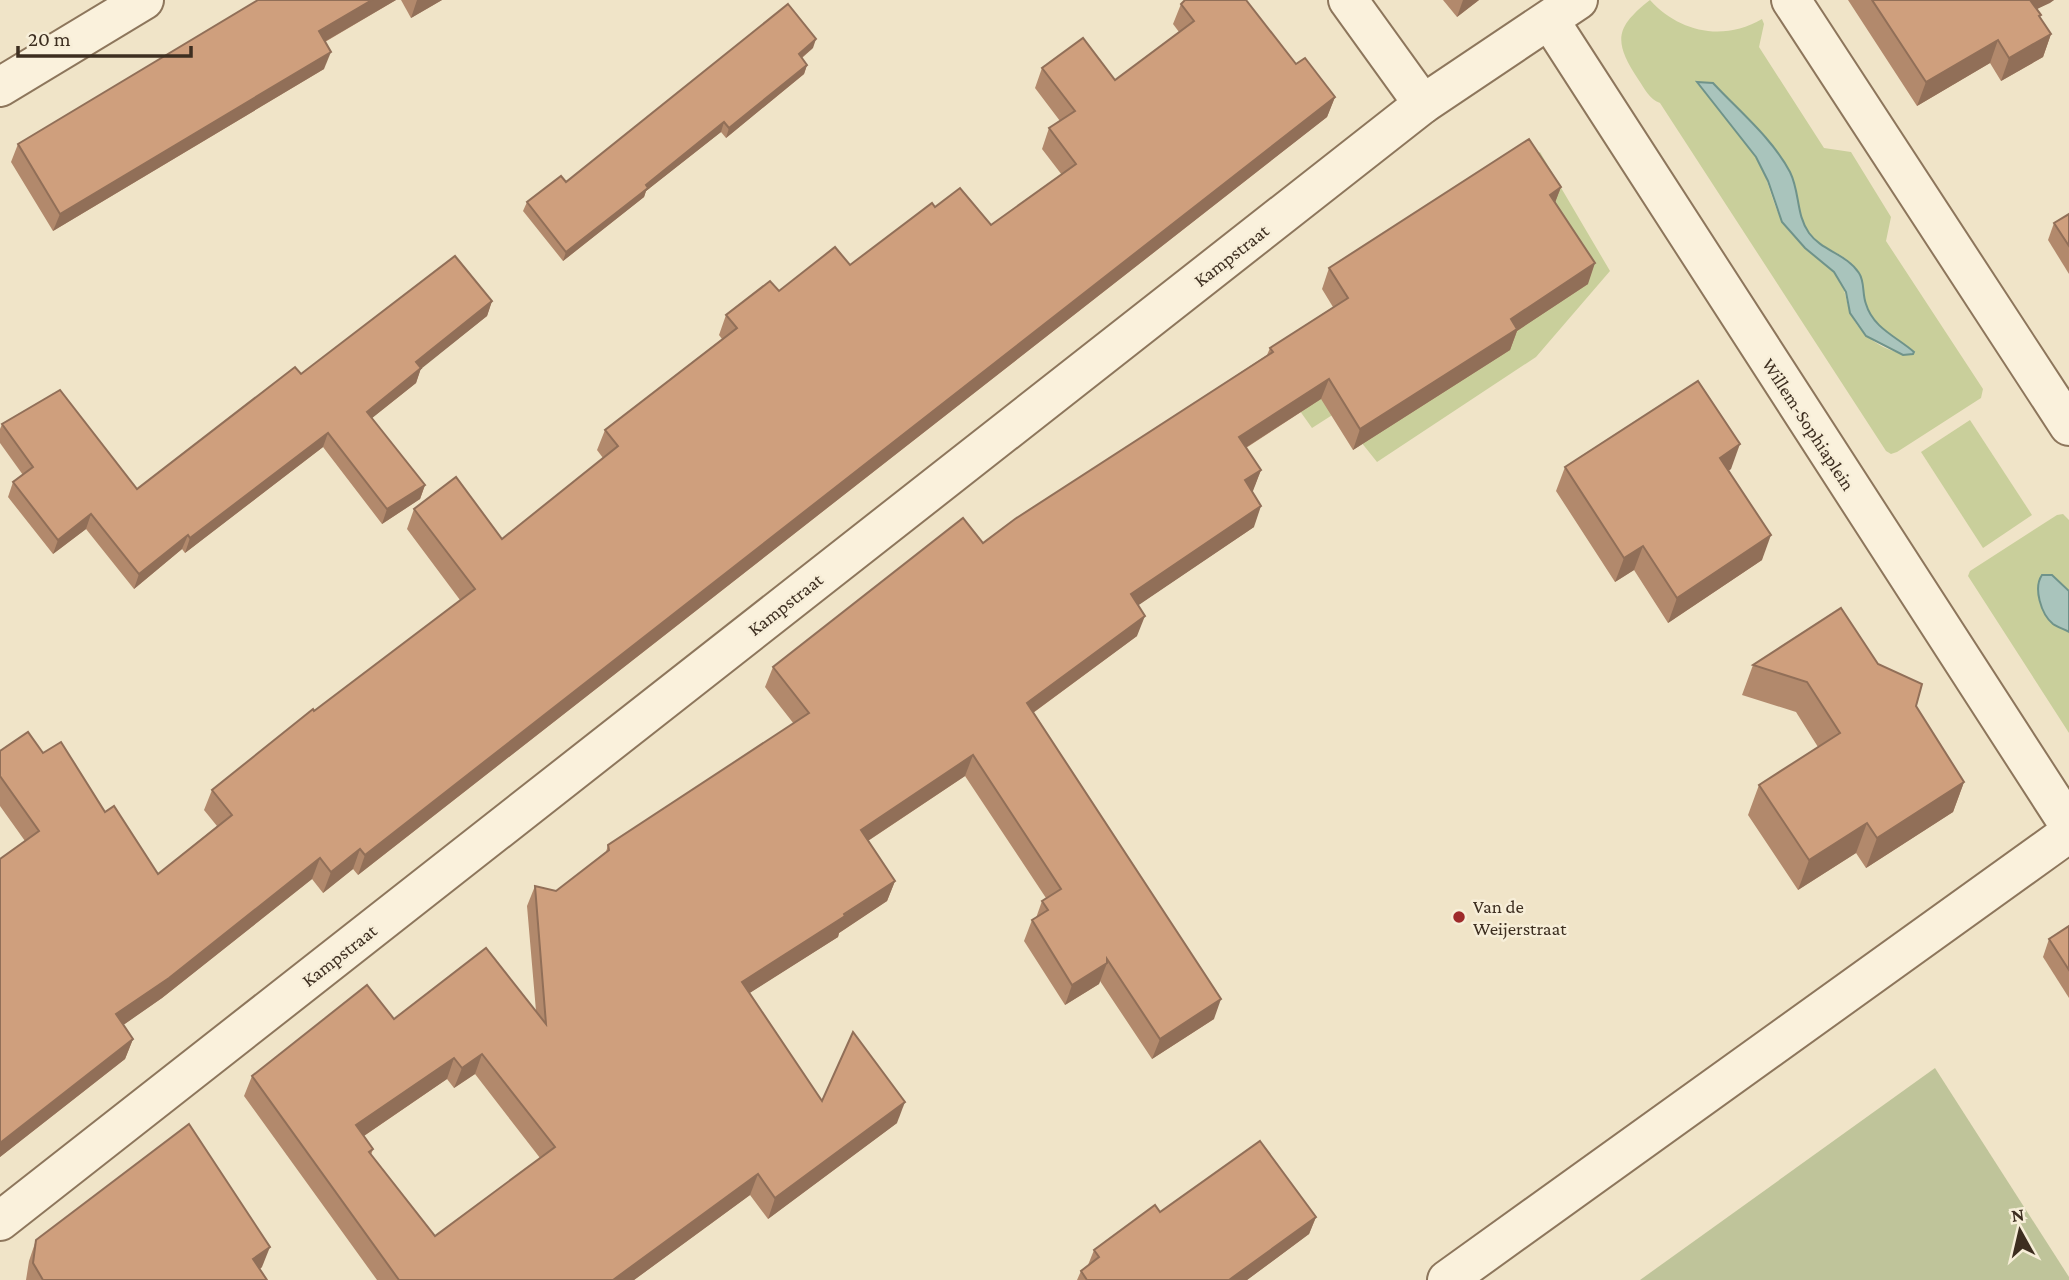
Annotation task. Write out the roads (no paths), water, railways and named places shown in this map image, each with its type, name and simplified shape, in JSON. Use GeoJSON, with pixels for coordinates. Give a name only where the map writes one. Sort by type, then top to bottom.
{"type":"FeatureCollection","features":[{"type":"Feature","properties":{"kind":"street"},"geometry":{"type":"LineString","coordinates":[[0,86],[144,0]]}},
{"type":"Feature","properties":{"kind":"street"},"geometry":{"type":"LineString","coordinates":[[1348,0],[1423,104]]}},
{"type":"Feature","properties":{"kind":"street"},"geometry":{"type":"LineString","coordinates":[[1791,0],[2068,420]]}},
{"type":"Feature","properties":{"kind":"street","name":"Kampstraat"},"geometry":{"type":"LineString","coordinates":[[0,1221],[1423,104],[1564,10]]}},
{"type":"Feature","properties":{"kind":"street","name":"Willem-Sophiaplein"},"geometry":{"type":"LineString","coordinates":[[1564,10],[2069,825]]}},
{"type":"Feature","properties":{"kind":"street"},"geometry":{"type":"LineString","coordinates":[[1447,1280],[2069,833]]}},
{"type":"Feature","properties":{"kind":"water"},"geometry":{"type":"Polygon","coordinates":[[[1697,82],[1713,83],[1774,148],[1790,172],[1802,219],[1809,233],[1854,267],[1861,277],[1865,300],[1874,320],[1914,352],[1913,354],[1903,355],[1866,336],[1850,313],[1846,292],[1834,272],[1805,248],[1782,222],[1768,181],[1756,157],[1697,82]]]}},
{"type":"Feature","properties":{"kind":"water"},"geometry":{"type":"Polygon","coordinates":[[[2042,575],[2052,575],[2069,591],[2069,632],[2053,624],[2042,608],[2038,587],[2042,575]]]}},
{"type":"Feature","properties":{"kind":"place","name":"Van de Weijerstraat"},"geometry":{"type":"Point","coordinates":[1459,917]}}]}
